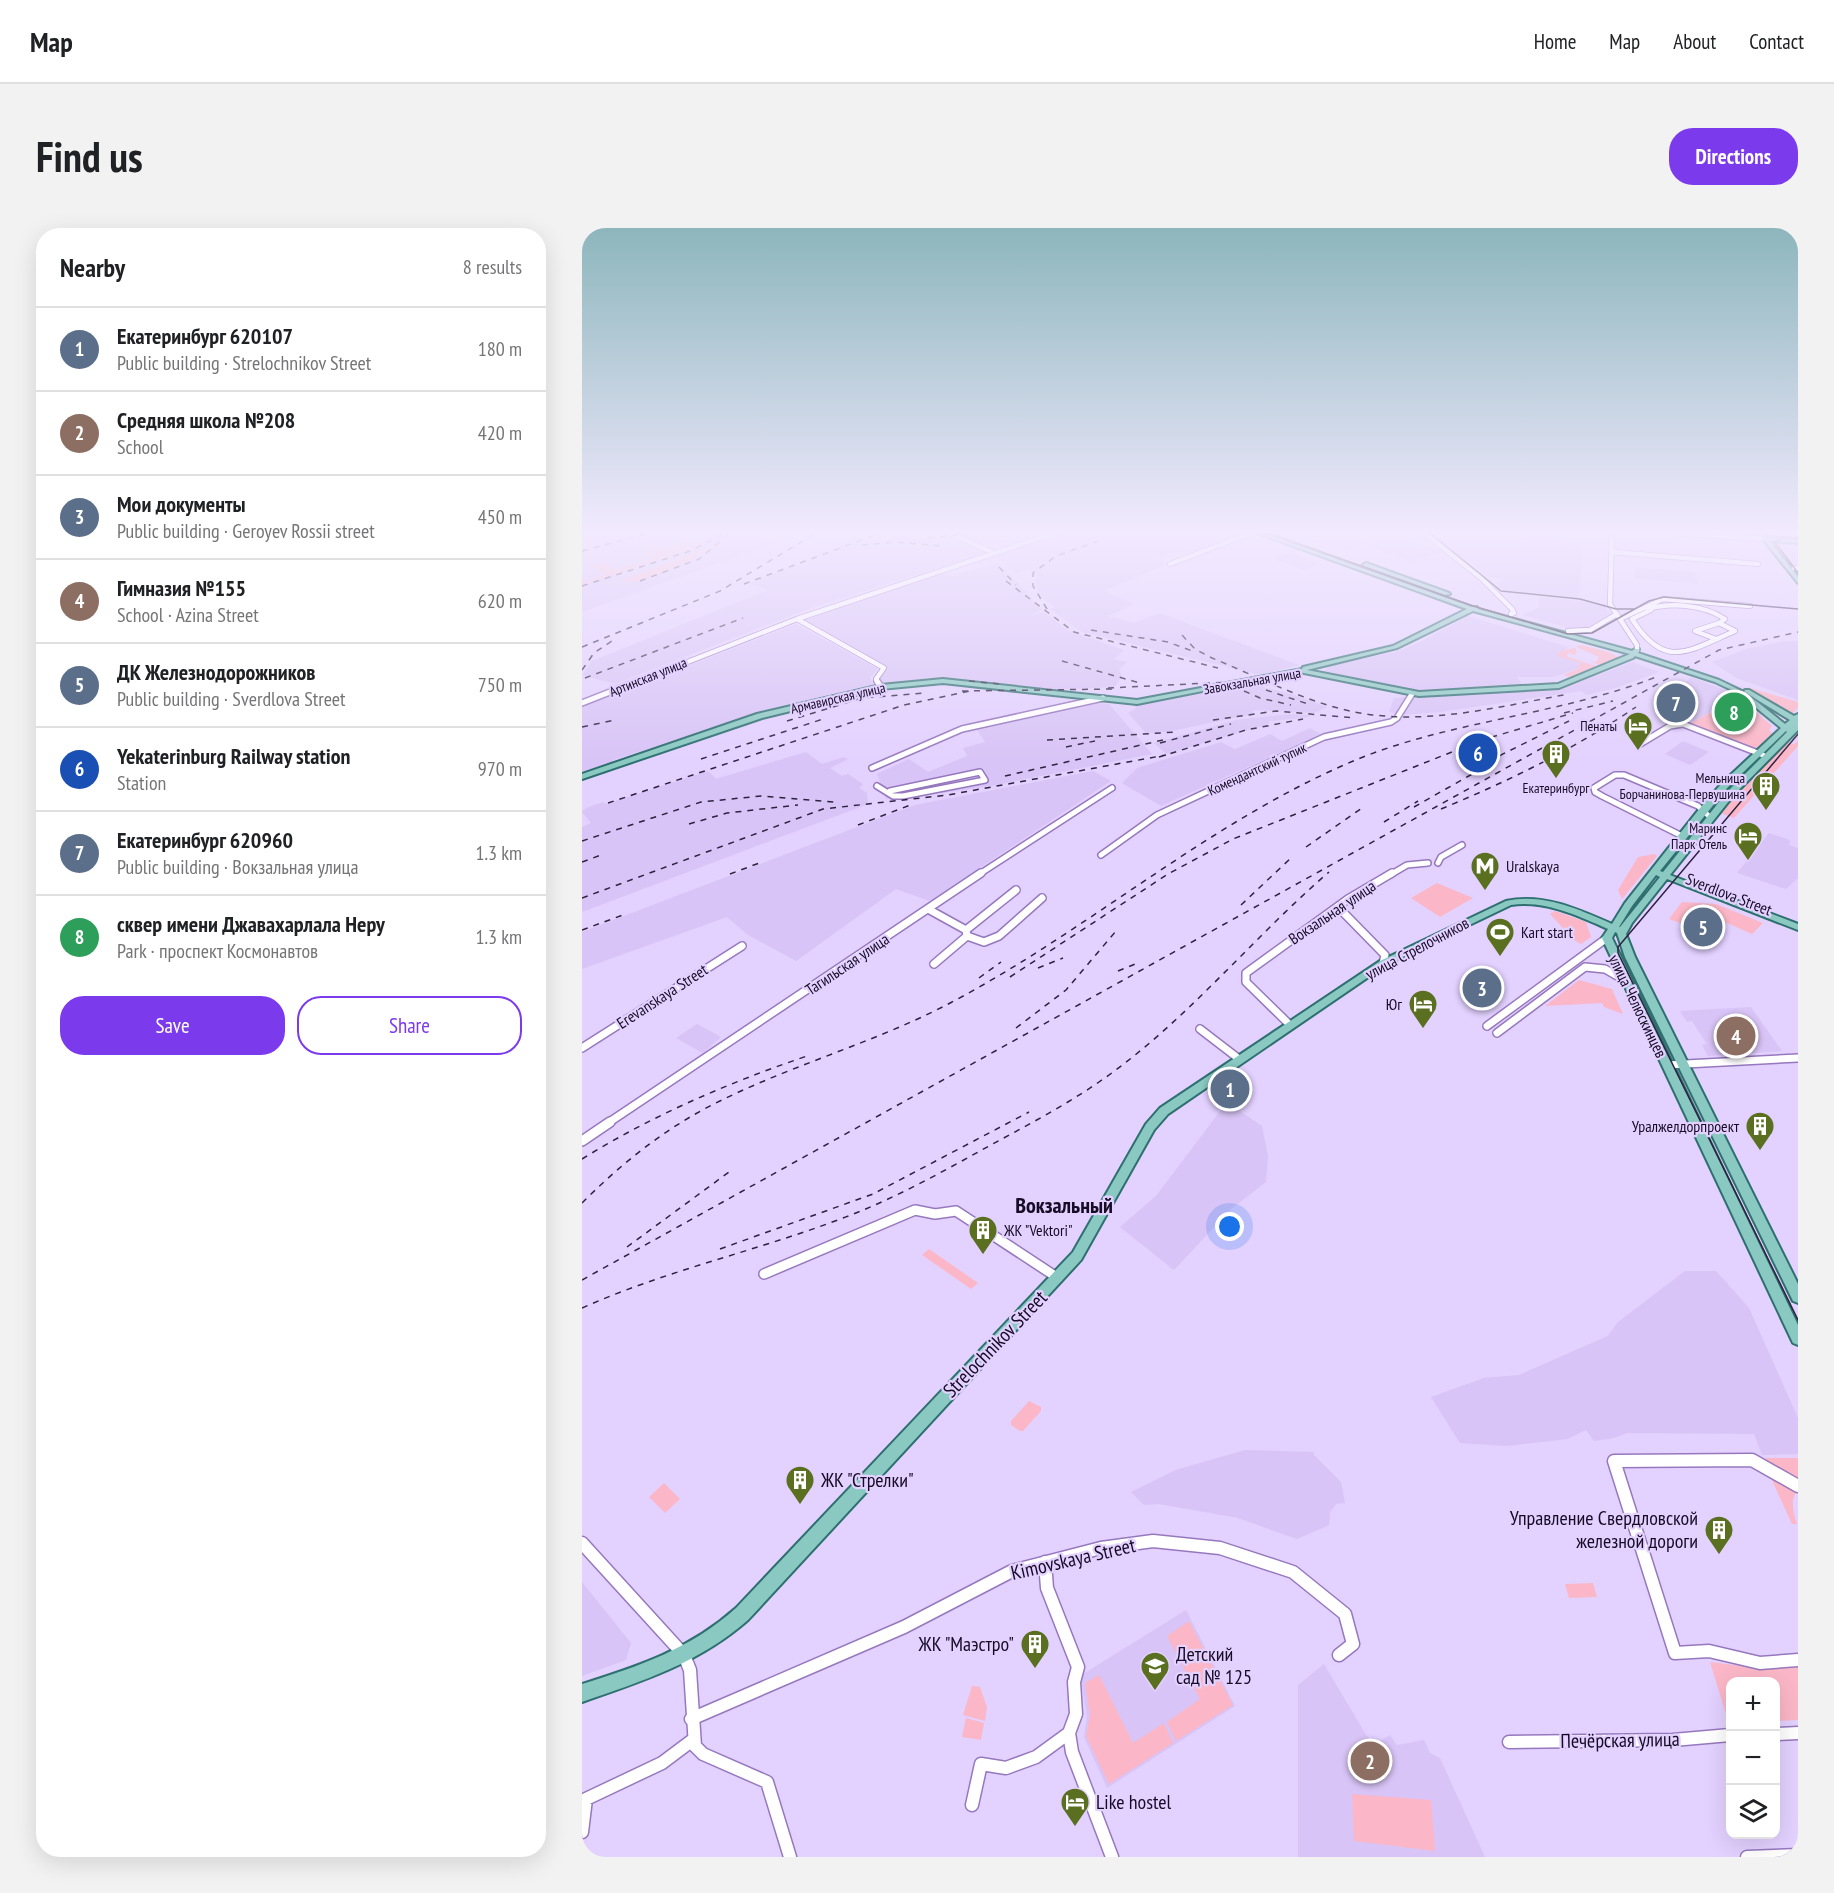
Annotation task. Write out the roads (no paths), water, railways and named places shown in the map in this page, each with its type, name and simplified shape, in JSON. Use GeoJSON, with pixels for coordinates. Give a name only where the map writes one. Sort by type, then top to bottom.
{"type":"FeatureCollection","features":[{"type":"Feature","properties":{"kind":"main road"},"geometry":{"type":"LineString","coordinates":[[1472,609],[1575,640],[1636,652],[1736,689],[1795,726]]}},
{"type":"Feature","properties":{"kind":"main road"},"geometry":{"type":"LineString","coordinates":[[1292,670],[1395,647],[1472,609]]}},
{"type":"Feature","properties":{"kind":"main road"},"geometry":{"type":"LineString","coordinates":[[1494,609],[1731,683],[1795,726]]}},
{"type":"Feature","properties":{"kind":"main road"},"geometry":{"type":"LineString","coordinates":[[1575,640],[1584,636]]}},
{"type":"Feature","properties":{"kind":"main road","name":"Завокзальная улица"},"geometry":{"type":"LineString","coordinates":[[1103,698],[1130,702],[1146,701],[1292,670],[1323,674],[1412,694],[1559,686],[1636,652]]}},
{"type":"Feature","properties":{"kind":"main road"},"geometry":{"type":"LineString","coordinates":[[1323,664],[1314,670],[1323,674]]}},
{"type":"Feature","properties":{"kind":"main road","name":"Армавирская улица"},"geometry":{"type":"LineString","coordinates":[[582,777],[760,716],[881,687],[943,681],[1103,698]]}},
{"type":"Feature","properties":{"kind":"main road"},"geometry":{"type":"LineString","coordinates":[[1662,872],[1682,836],[1703,810],[1795,726]]}},
{"type":"Feature","properties":{"kind":"main road"},"geometry":{"type":"LineString","coordinates":[[1614,932],[1662,872],[1711,818],[1763,755]]}},
{"type":"Feature","properties":{"kind":"main road","name":"Sverdlova Street"},"geometry":{"type":"LineString","coordinates":[[1662,872],[1798,921]]}},
{"type":"Feature","properties":{"kind":"main road","name":"Sverdlova Street"},"geometry":{"type":"LineString","coordinates":[[1662,872],[1798,927]]}},
{"type":"Feature","properties":{"kind":"main road","name":"улица Стрелочников"},"geometry":{"type":"LineString","coordinates":[[1290,1025],[1383,963],[1485,913],[1518,901],[1550,906],[1614,932]]}},
{"type":"Feature","properties":{"kind":"main road","name":"улица Челюскинцев"},"geometry":{"type":"LineString","coordinates":[[1614,932],[1626,981],[1792,1313],[1798,1339]]}},
{"type":"Feature","properties":{"kind":"main road","name":"улица Челюскинцев"},"geometry":{"type":"LineString","coordinates":[[1614,932],[1623,943],[1798,1297]]}},
{"type":"Feature","properties":{"kind":"main road","name":"Strelochnikov Street"},"geometry":{"type":"LineString","coordinates":[[582,1693],[684,1655],[726,1630],[1058,1278],[1088,1241],[1150,1127],[1164,1111],[1290,1025]]}},
{"type":"Feature","properties":{"kind":"street","name":"Артинская улица"},"geometry":{"type":"LineString","coordinates":[[582,703],[824,609]]}},
{"type":"Feature","properties":{"kind":"street"},"geometry":{"type":"LineString","coordinates":[[1511,614],[1514,613],[1512,609]]}},
{"type":"Feature","properties":{"kind":"street"},"geometry":{"type":"LineString","coordinates":[[1614,609],[1637,645],[1636,652]]}},
{"type":"Feature","properties":{"kind":"street"},"geometry":{"type":"LineString","coordinates":[[1568,631],[1590,630],[1638,609]]}},
{"type":"Feature","properties":{"kind":"street"},"geometry":{"type":"LineString","coordinates":[[1696,609],[1718,613],[1725,619],[1695,631],[1716,639]]}},
{"type":"Feature","properties":{"kind":"street"},"geometry":{"type":"LineString","coordinates":[[1652,610],[1634,617],[1634,621],[1641,624],[1638,628],[1649,644],[1676,654],[1736,630],[1719,623]]}},
{"type":"Feature","properties":{"kind":"street"},"geometry":{"type":"LineString","coordinates":[[797,618],[884,668],[876,679],[881,687]]}},
{"type":"Feature","properties":{"kind":"street","name":"Комендантский тупик"},"geometry":{"type":"LineString","coordinates":[[1101,855],[1157,815],[1313,742],[1343,732],[1391,722],[1397,718],[1412,694]]}},
{"type":"Feature","properties":{"kind":"street","name":"Завокзальная улица"},"geometry":{"type":"LineString","coordinates":[[872,768],[962,729],[1103,698]]}},
{"type":"Feature","properties":{"kind":"street"},"geometry":{"type":"LineString","coordinates":[[1640,744],[1670,726],[1683,724],[1763,755]]}},
{"type":"Feature","properties":{"kind":"street"},"geometry":{"type":"LineString","coordinates":[[877,786],[890,791],[980,772],[985,780],[903,796],[893,796],[890,791]]}},
{"type":"Feature","properties":{"kind":"street"},"geometry":{"type":"LineString","coordinates":[[1682,836],[1602,796],[1595,792],[1594,788],[1612,777],[1624,775],[1703,810],[1711,818]]}},
{"type":"Feature","properties":{"kind":"street","name":"Тагильская улица"},"geometry":{"type":"LineString","coordinates":[[582,1141],[1112,788]]}},
{"type":"Feature","properties":{"kind":"street"},"geometry":{"type":"LineString","coordinates":[[1438,863],[1441,857],[1462,845]]}},
{"type":"Feature","properties":{"kind":"street","name":"Вокзальная улица"},"geometry":{"type":"LineString","coordinates":[[1290,1025],[1244,977],[1246,973],[1275,950],[1340,908],[1348,899],[1407,865],[1428,863]]}},
{"type":"Feature","properties":{"kind":"street"},"geometry":{"type":"LineString","coordinates":[[934,964],[1016,890]]}},
{"type":"Feature","properties":{"kind":"street"},"geometry":{"type":"LineString","coordinates":[[928,909],[984,942],[999,936],[1042,898]]}},
{"type":"Feature","properties":{"kind":"street"},"geometry":{"type":"LineString","coordinates":[[1340,908],[1385,955],[1383,963]]}},
{"type":"Feature","properties":{"kind":"street"},"geometry":{"type":"LineString","coordinates":[[1487,1026],[1614,932]]}},
{"type":"Feature","properties":{"kind":"street","name":"Erevanskaya Street"},"geometry":{"type":"LineString","coordinates":[[582,1048],[742,946]]}},
{"type":"Feature","properties":{"kind":"street"},"geometry":{"type":"LineString","coordinates":[[1566,967],[1576,973]]}},
{"type":"Feature","properties":{"kind":"street"},"geometry":{"type":"LineString","coordinates":[[1497,1034],[1586,967],[1596,967],[1611,972],[1626,981]]}},
{"type":"Feature","properties":{"kind":"street"},"geometry":{"type":"LineString","coordinates":[[1200,1029],[1239,1059]]}},
{"type":"Feature","properties":{"kind":"street"},"geometry":{"type":"LineString","coordinates":[[1667,1065],[1798,1058]]}},
{"type":"Feature","properties":{"kind":"street"},"geometry":{"type":"LineString","coordinates":[[764,1274],[915,1210],[935,1214],[956,1211],[1058,1278]]}},
{"type":"Feature","properties":{"kind":"street"},"geometry":{"type":"LineString","coordinates":[[1798,1486],[1764,1465],[1741,1458],[1614,1461],[1675,1653],[1709,1651],[1760,1663],[1798,1660]]}},
{"type":"Feature","properties":{"kind":"street","name":"Kimovskaya Street"},"geometry":{"type":"LineString","coordinates":[[691,1719],[904,1627],[1012,1571],[1101,1548],[1153,1541],[1220,1548],[1293,1572],[1345,1614],[1353,1644],[1339,1655]]}},
{"type":"Feature","properties":{"kind":"street"},"geometry":{"type":"LineString","coordinates":[[582,1543],[684,1655],[690,1670],[691,1719],[694,1739],[703,1754],[767,1782],[790,1857]]}},
{"type":"Feature","properties":{"kind":"street"},"geometry":{"type":"LineString","coordinates":[[1045,1562],[1047,1588],[1078,1667],[1074,1682],[1076,1714],[1069,1733],[1072,1752],[1112,1857]]}},
{"type":"Feature","properties":{"kind":"street"},"geometry":{"type":"LineString","coordinates":[[1780,1734],[1798,1732]]}},
{"type":"Feature","properties":{"kind":"street"},"geometry":{"type":"LineString","coordinates":[[972,1805],[981,1764],[1005,1768],[1036,1757],[1069,1733]]}},
{"type":"Feature","properties":{"kind":"street","name":"Печёрская улица"},"geometry":{"type":"LineString","coordinates":[[1509,1742],[1673,1740],[1726,1735]]}},
{"type":"Feature","properties":{"kind":"street"},"geometry":{"type":"LineString","coordinates":[[582,1832],[586,1799],[662,1763],[694,1739]]}},
{"type":"Feature","properties":{"kind":"street"},"geometry":{"type":"LineString","coordinates":[[1747,1857],[1798,1855]]}},
{"type":"Feature","properties":{"kind":"tram line"},"geometry":{"type":"LineString","coordinates":[[1483,609],[1568,634],[1592,633],[1635,609]]}},
{"type":"Feature","properties":{"kind":"tram line"},"geometry":{"type":"LineString","coordinates":[[1798,734],[1618,947],[1618,953],[1798,1320]]}},
{"type":"Feature","properties":{"kind":"railway"},"geometry":{"type":"LineString","coordinates":[[582,647],[676,609]]}},
{"type":"Feature","properties":{"kind":"railway"},"geometry":{"type":"LineString","coordinates":[[1043,609],[1074,632],[1218,668]]}},
{"type":"Feature","properties":{"kind":"railway"},"geometry":{"type":"LineString","coordinates":[[585,678],[743,618]]}},
{"type":"Feature","properties":{"kind":"railway"},"geometry":{"type":"LineString","coordinates":[[1091,630],[1168,642],[1195,652]]}},
{"type":"Feature","properties":{"kind":"railway"},"geometry":{"type":"LineString","coordinates":[[582,1280],[1719,650],[1798,632]]}},
{"type":"Feature","properties":{"kind":"railway"},"geometry":{"type":"LineString","coordinates":[[1182,635],[1195,649],[1212,658],[1326,705],[1366,714],[1391,717],[1442,715],[1569,694]]}},
{"type":"Feature","properties":{"kind":"railway"},"geometry":{"type":"LineString","coordinates":[[582,670],[594,653],[612,641]]}},
{"type":"Feature","properties":{"kind":"railway"},"geometry":{"type":"LineString","coordinates":[[1062,661],[1140,683]]}},
{"type":"Feature","properties":{"kind":"railway"},"geometry":{"type":"LineString","coordinates":[[582,1203],[643,1149],[676,1125],[742,1091],[893,1030],[952,1002],[1004,973],[1252,812],[1304,784],[1358,759],[1394,746],[1620,690],[1656,677]]}},
{"type":"Feature","properties":{"kind":"railway"},"geometry":{"type":"LineString","coordinates":[[969,681],[1000,684]]}},
{"type":"Feature","properties":{"kind":"railway"},"geometry":{"type":"LineString","coordinates":[[1108,688],[1230,682],[1267,685]]}},
{"type":"Feature","properties":{"kind":"railway"},"geometry":{"type":"LineString","coordinates":[[962,691],[1115,689]]}},
{"type":"Feature","properties":{"kind":"railway"},"geometry":{"type":"LineString","coordinates":[[1266,690],[1308,704]]}},
{"type":"Feature","properties":{"kind":"railway"},"geometry":{"type":"LineString","coordinates":[[608,803],[904,705],[970,691]]}},
{"type":"Feature","properties":{"kind":"railway"},"geometry":{"type":"LineString","coordinates":[[1244,691],[1260,698],[1291,705]]}},
{"type":"Feature","properties":{"kind":"railway"},"geometry":{"type":"LineString","coordinates":[[787,721],[862,698],[926,693]]}},
{"type":"Feature","properties":{"kind":"railway"},"geometry":{"type":"LineString","coordinates":[[1564,713],[1613,701]]}},
{"type":"Feature","properties":{"kind":"railway"},"geometry":{"type":"LineString","coordinates":[[1441,809],[1541,763],[1589,737],[1636,707]]}},
{"type":"Feature","properties":{"kind":"railway"},"geometry":{"type":"LineString","coordinates":[[1213,720],[1276,711],[1355,718]]}},
{"type":"Feature","properties":{"kind":"railway"},"geometry":{"type":"LineString","coordinates":[[1010,977],[1168,874],[1233,839],[1482,740],[1573,713]]}},
{"type":"Feature","properties":{"kind":"railway"},"geometry":{"type":"LineString","coordinates":[[701,759],[826,718]]}},
{"type":"Feature","properties":{"kind":"railway"},"geometry":{"type":"LineString","coordinates":[[1165,755],[1246,730],[1303,719]]}},
{"type":"Feature","properties":{"kind":"railway"},"geometry":{"type":"LineString","coordinates":[[582,727],[615,720]]}},
{"type":"Feature","properties":{"kind":"railway"},"geometry":{"type":"LineString","coordinates":[[1489,761],[1569,721]]}},
{"type":"Feature","properties":{"kind":"railway"},"geometry":{"type":"LineString","coordinates":[[1160,743],[1231,724]]}},
{"type":"Feature","properties":{"kind":"railway"},"geometry":{"type":"LineString","coordinates":[[1047,740],[1176,732]]}},
{"type":"Feature","properties":{"kind":"railway"},"geometry":{"type":"LineString","coordinates":[[1005,776],[1163,740]]}},
{"type":"Feature","properties":{"kind":"railway"},"geometry":{"type":"LineString","coordinates":[[1066,747],[1095,741]]}},
{"type":"Feature","properties":{"kind":"railway"},"geometry":{"type":"LineString","coordinates":[[582,898],[823,809],[948,795],[1165,755]]}},
{"type":"Feature","properties":{"kind":"railway"},"geometry":{"type":"LineString","coordinates":[[1159,757],[1165,755]]}},
{"type":"Feature","properties":{"kind":"railway"},"geometry":{"type":"LineString","coordinates":[[1414,807],[1497,760]]}},
{"type":"Feature","properties":{"kind":"railway"},"geometry":{"type":"LineString","coordinates":[[582,841],[701,802],[761,796],[834,802]]}},
{"type":"Feature","properties":{"kind":"railway"},"geometry":{"type":"LineString","coordinates":[[1384,822],[1418,801]]}},
{"type":"Feature","properties":{"kind":"railway"},"geometry":{"type":"LineString","coordinates":[[858,825],[913,804]]}},
{"type":"Feature","properties":{"kind":"railway"},"geometry":{"type":"LineString","coordinates":[[689,824],[727,813],[798,805]]}},
{"type":"Feature","properties":{"kind":"railway"},"geometry":{"type":"LineString","coordinates":[[1306,847],[1362,808]]}},
{"type":"Feature","properties":{"kind":"railway"},"geometry":{"type":"LineString","coordinates":[[582,862],[601,855]]}},
{"type":"Feature","properties":{"kind":"railway"},"geometry":{"type":"LineString","coordinates":[[1241,905],[1292,857]]}},
{"type":"Feature","properties":{"kind":"railway"},"geometry":{"type":"LineString","coordinates":[[730,874],[762,862]]}},
{"type":"Feature","properties":{"kind":"railway"},"geometry":{"type":"LineString","coordinates":[[582,1308],[647,1283],[811,1230],[862,1211],[936,1175],[1059,1108],[1099,1082],[1160,1034],[1329,872]]}},
{"type":"Feature","properties":{"kind":"railway"},"geometry":{"type":"LineString","coordinates":[[582,930],[623,915]]}},
{"type":"Feature","properties":{"kind":"railway"},"geometry":{"type":"LineString","coordinates":[[1016,1028],[1066,990],[1116,931]]}},
{"type":"Feature","properties":{"kind":"railway"},"geometry":{"type":"LineString","coordinates":[[1038,968],[1063,958]]}},
{"type":"Feature","properties":{"kind":"railway"},"geometry":{"type":"LineString","coordinates":[[979,978],[1001,962]]}},
{"type":"Feature","properties":{"kind":"railway"},"geometry":{"type":"LineString","coordinates":[[1118,971],[1140,962]]}},
{"type":"Feature","properties":{"kind":"railway"},"geometry":{"type":"LineString","coordinates":[[582,1159],[636,1128],[692,1101],[748,1077],[807,1056]]}},
{"type":"Feature","properties":{"kind":"railway"},"geometry":{"type":"LineString","coordinates":[[720,1249],[873,1194],[1029,1112]]}},
{"type":"Feature","properties":{"kind":"railway"},"geometry":{"type":"LineString","coordinates":[[627,1247],[729,1172]]}},
{"type":"Feature","properties":{"kind":"place","name":"Екатеринбург 620960"},"geometry":{"type":"Point","coordinates":[1676,703]}},
{"type":"Feature","properties":{"kind":"place","name":"сквер имени Джавахарлала Неру"},"geometry":{"type":"Point","coordinates":[1734,712]}},
{"type":"Feature","properties":{"kind":"place","name":"Пенаты"},"geometry":{"type":"Point","coordinates":[1638,752]}},
{"type":"Feature","properties":{"kind":"place","name":"Yekaterinburg Railway station"},"geometry":{"type":"Point","coordinates":[1478,753]}},
{"type":"Feature","properties":{"kind":"place","name":"Екатеринбург"},"geometry":{"type":"Point","coordinates":[1556,780]}},
{"type":"Feature","properties":{"kind":"place","name":"Мельница Борчанинова-Первушина"},"geometry":{"type":"Point","coordinates":[1766,812]}},
{"type":"Feature","properties":{"kind":"place","name":"Маринс Парк Отель"},"geometry":{"type":"Point","coordinates":[1748,862]}},
{"type":"Feature","properties":{"kind":"place","name":"Uralskaya"},"geometry":{"type":"Point","coordinates":[1485,892]}},
{"type":"Feature","properties":{"kind":"place","name":"ДК Железнодорожников"},"geometry":{"type":"Point","coordinates":[1703,927]}},
{"type":"Feature","properties":{"kind":"place","name":"Kart start"},"geometry":{"type":"Point","coordinates":[1500,958]}},
{"type":"Feature","properties":{"kind":"place","name":"Мои документы"},"geometry":{"type":"Point","coordinates":[1482,988]}},
{"type":"Feature","properties":{"kind":"place","name":"Юг"},"geometry":{"type":"Point","coordinates":[1423,1030]}},
{"type":"Feature","properties":{"kind":"place","name":"Гимназия №155"},"geometry":{"type":"Point","coordinates":[1736,1036]}},
{"type":"Feature","properties":{"kind":"place","name":"Екатеринбург 620107"},"geometry":{"type":"Point","coordinates":[1230,1089]}},
{"type":"Feature","properties":{"kind":"place","name":"Уралжелдорпроект"},"geometry":{"type":"Point","coordinates":[1760,1152]}},
{"type":"Feature","properties":{"kind":"place","name":"ЖК \"Vektori\""},"geometry":{"type":"Point","coordinates":[983,1256]}},
{"type":"Feature","properties":{"kind":"place","name":"ЖК \"Стрелки\""},"geometry":{"type":"Point","coordinates":[800,1506]}},
{"type":"Feature","properties":{"kind":"place","name":"Управление Свердловской железной дороги"},"geometry":{"type":"Point","coordinates":[1719,1556]}},
{"type":"Feature","properties":{"kind":"place","name":"ЖК \"Маэстро\""},"geometry":{"type":"Point","coordinates":[1035,1670]}},
{"type":"Feature","properties":{"kind":"place","name":"Детский сад № 125"},"geometry":{"type":"Point","coordinates":[1155,1692]}},
{"type":"Feature","properties":{"kind":"place","name":"Средняя школа №208"},"geometry":{"type":"Point","coordinates":[1370,1761]}},
{"type":"Feature","properties":{"kind":"place","name":"Like hostel"},"geometry":{"type":"Point","coordinates":[1075,1828]}},
{"type":"Feature","properties":{"kind":"district","name":"Вокзальный"},"geometry":{"type":"Point","coordinates":[1064,1205]}}]}
